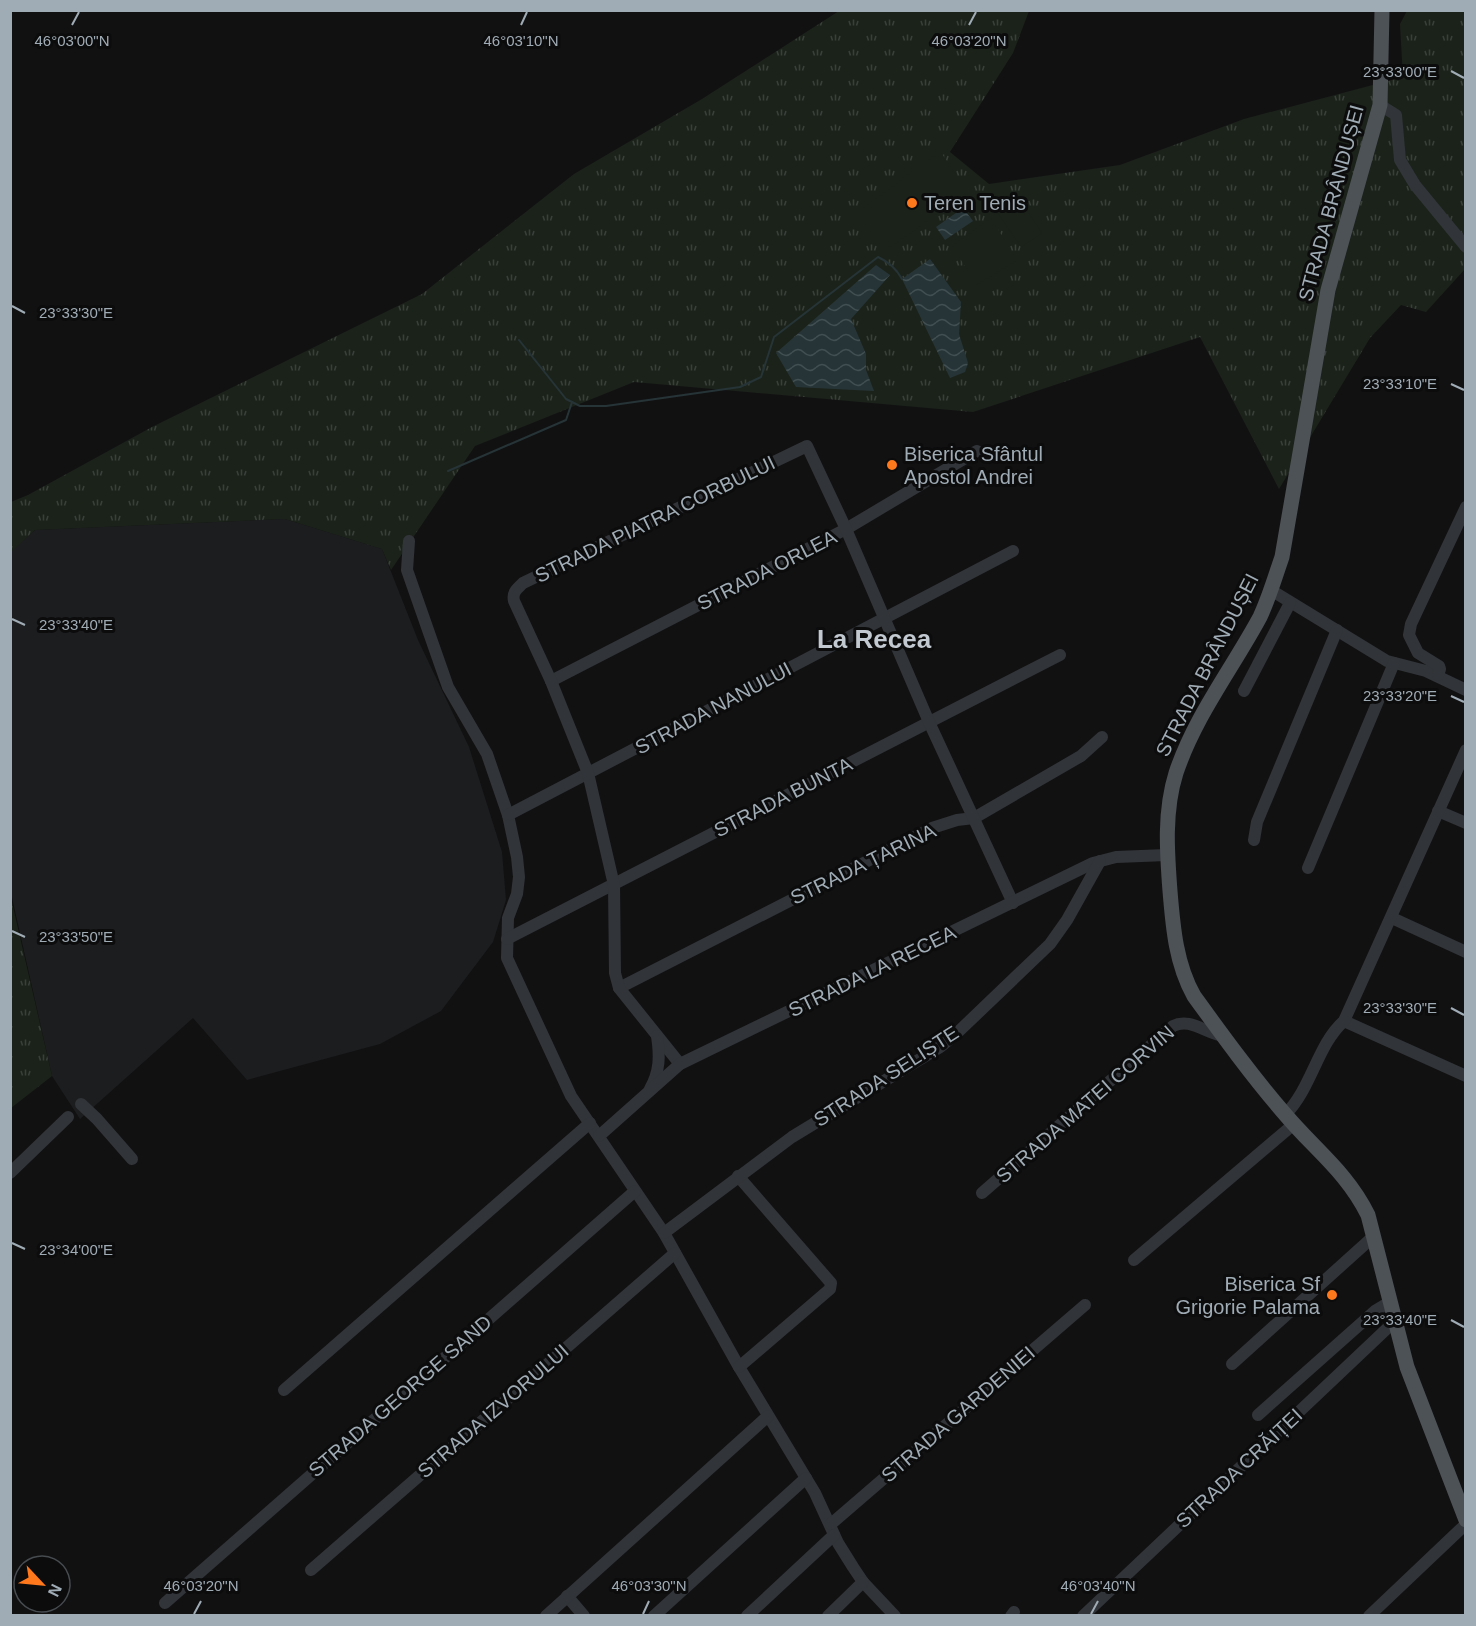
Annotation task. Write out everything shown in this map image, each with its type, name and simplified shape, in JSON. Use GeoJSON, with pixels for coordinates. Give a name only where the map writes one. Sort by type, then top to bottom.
{"type":"FeatureCollection","features":[{"type":"Feature","properties":{"kind":"main road","name":"STRADA BRÂNDUȘEI"},"geometry":{"type":"LineString","coordinates":[[1382,10],[1380,105],[1328,290],[1282,557],[1260,616],[1198,723],[1184,752],[1170,800],[1167,855],[1171,906],[1180,967],[1194,996],[1290,1120],[1333,1163],[1352,1186],[1368,1215],[1415,1391],[1466,1522]]}},
{"type":"Feature","properties":{"kind":"street"},"geometry":{"type":"LineString","coordinates":[[1380,105],[1393,111],[1396,115],[1400,160],[1415,185],[1466,248]]}},
{"type":"Feature","properties":{"kind":"street","name":"STRADA PIATRA CORBULUI"},"geometry":{"type":"LineString","coordinates":[[619,988],[615,973],[614,885],[588,773],[552,681],[513,595],[523,583],[807,446],[846,529]]}},
{"type":"Feature","properties":{"kind":"street","name":"STRADA ORLEA"},"geometry":{"type":"LineString","coordinates":[[552,681],[846,529],[977,451]]}},
{"type":"Feature","properties":{"kind":"street"},"geometry":{"type":"LineString","coordinates":[[1438,675],[1440,669],[1438,666],[1418,653],[1409,635],[1411,624],[1466,507]]}},
{"type":"Feature","properties":{"kind":"street"},"geometry":{"type":"LineString","coordinates":[[846,529],[929,722],[1013,903]]}},
{"type":"Feature","properties":{"kind":"street"},"geometry":{"type":"LineString","coordinates":[[409,541],[407,570],[448,687],[487,754],[508,815],[519,878],[517,894],[508,918],[507,958],[571,1096],[664,1233],[739,1367],[806,1478],[863,1582],[895,1616]]}},
{"type":"Feature","properties":{"kind":"street","name":"STRADA NANULUI"},"geometry":{"type":"LineString","coordinates":[[508,815],[1013,551]]}},
{"type":"Feature","properties":{"kind":"street"},"geometry":{"type":"LineString","coordinates":[[1270,593],[1377,655],[1394,663],[1438,675],[1466,690]]}},
{"type":"Feature","properties":{"kind":"street"},"geometry":{"type":"LineString","coordinates":[[1244,691],[1288,602]]}},
{"type":"Feature","properties":{"kind":"street"},"geometry":{"type":"LineString","coordinates":[[1254,840],[1257,822],[1337,630]]}},
{"type":"Feature","properties":{"kind":"street","name":"STRADA BUNTA"},"geometry":{"type":"LineString","coordinates":[[507,939],[1060,655]]}},
{"type":"Feature","properties":{"kind":"street"},"geometry":{"type":"LineString","coordinates":[[1308,868],[1394,663]]}},
{"type":"Feature","properties":{"kind":"street","name":"STRADA ȚARINA"},"geometry":{"type":"LineString","coordinates":[[619,988],[932,828],[957,820],[974,818],[1081,756],[1102,737]]}},
{"type":"Feature","properties":{"kind":"street"},"geometry":{"type":"LineString","coordinates":[[1134,1260],[1290,1120],[1333,1031],[1344,1021],[1466,750]]}},
{"type":"Feature","properties":{"kind":"street"},"geometry":{"type":"LineString","coordinates":[[1438,811],[1466,823]]}},
{"type":"Feature","properties":{"kind":"street","name":"STRADA LA RECEA"},"geometry":{"type":"LineString","coordinates":[[599,1136],[680,1064],[1100,861],[1116,857],[1167,855]]}},
{"type":"Feature","properties":{"kind":"street","name":"STRADA SELIȘTE"},"geometry":{"type":"LineString","coordinates":[[664,1233],[792,1137],[940,1047],[957,1033],[1050,944],[1067,920],[1100,861]]}},
{"type":"Feature","properties":{"kind":"street"},"geometry":{"type":"LineString","coordinates":[[1392,918],[1466,952]]}},
{"type":"Feature","properties":{"kind":"street"},"geometry":{"type":"LineString","coordinates":[[619,988],[680,1064]]}},
{"type":"Feature","properties":{"kind":"street"},"geometry":{"type":"LineString","coordinates":[[1344,1021],[1466,1076]]}},
{"type":"Feature","properties":{"kind":"street","name":"STRADA MATEI CORVIN"},"geometry":{"type":"LineString","coordinates":[[982,1192],[1173,1026],[1180,1022],[1188,1023],[1214,1035],[1224,1036]]}},
{"type":"Feature","properties":{"kind":"street"},"geometry":{"type":"LineString","coordinates":[[648,1093],[659,1066],[657,1035]]}},
{"type":"Feature","properties":{"kind":"street"},"geometry":{"type":"LineString","coordinates":[[81,1104],[132,1159]]}},
{"type":"Feature","properties":{"kind":"street"},"geometry":{"type":"LineString","coordinates":[[10,1173],[68,1117]]}},
{"type":"Feature","properties":{"kind":"street"},"geometry":{"type":"LineString","coordinates":[[284,1390],[590,1123]]}},
{"type":"Feature","properties":{"kind":"street"},"geometry":{"type":"LineString","coordinates":[[738,1176],[831,1282],[830,1289],[739,1367]]}},
{"type":"Feature","properties":{"kind":"street","name":"STRADA GEORGE SAND"},"geometry":{"type":"LineString","coordinates":[[165,1603],[635,1191]]}},
{"type":"Feature","properties":{"kind":"street"},"geometry":{"type":"LineString","coordinates":[[1232,1364],[1374,1236]]}},
{"type":"Feature","properties":{"kind":"street","name":"STRADA IZVORULUI"},"geometry":{"type":"LineString","coordinates":[[311,1570],[675,1253]]}},
{"type":"Feature","properties":{"kind":"street"},"geometry":{"type":"LineString","coordinates":[[1258,1415],[1375,1311],[1390,1302]]}},
{"type":"Feature","properties":{"kind":"street","name":"STRADA GARDENIEI"},"geometry":{"type":"LineString","coordinates":[[747,1616],[833,1529],[1084,1305]]}},
{"type":"Feature","properties":{"kind":"street","name":"STRADA CRĂIȚEI"},"geometry":{"type":"LineString","coordinates":[[1083,1616],[1395,1322]]}},
{"type":"Feature","properties":{"kind":"street"},"geometry":{"type":"LineString","coordinates":[[546,1616],[768,1416]]}},
{"type":"Feature","properties":{"kind":"street"},"geometry":{"type":"LineString","coordinates":[[654,1616],[806,1478]]}},
{"type":"Feature","properties":{"kind":"street"},"geometry":{"type":"LineString","coordinates":[[1369,1616],[1466,1522]]}},
{"type":"Feature","properties":{"kind":"street"},"geometry":{"type":"LineString","coordinates":[[828,1616],[863,1582]]}},
{"type":"Feature","properties":{"kind":"street"},"geometry":{"type":"LineString","coordinates":[[567,1596],[584,1616]]}},
{"type":"Feature","properties":{"kind":"shaded area"},"geometry":{"type":"Polygon","coordinates":[[[285,519],[382,549],[418,640],[469,747],[502,852],[506,900],[493,942],[441,1011],[380,1044],[247,1080],[193,1018],[80,1119],[52,1076],[11,893],[10,552],[35,530],[285,519]]]}},
{"type":"Feature","properties":{"kind":"green space"},"geometry":{"type":"Polygon","coordinates":[[[839,11],[1029,11],[1013,53],[950,152],[989,184],[1120,165],[1244,119],[1403,77],[1400,24],[1407,11],[1465,11],[1465,269],[1426,312],[1401,305],[1370,338],[1279,489],[1200,337],[973,412],[634,382],[475,446],[391,570],[382,549],[285,519],[35,530],[11,552],[11,502],[28,495],[152,427],[422,294],[574,174],[702,99],[839,11]]]}},
{"type":"Feature","properties":{"kind":"green space","name":"Teren Tenis"},"geometry":{"type":"Polygon","coordinates":[[[940,151],[968,192],[885,251],[857,213],[940,151]]]}},
{"type":"Feature","properties":{"kind":"green space","name":"Teren Tenis"},"geometry":{"type":"Polygon","coordinates":[[[1016,194],[1042,233],[1021,247],[995,209],[1016,194]]]}},
{"type":"Feature","properties":{"kind":"green space","name":"Teren Tenis"},"geometry":{"type":"Polygon","coordinates":[[[991,218],[1017,260],[977,285],[952,246],[991,218]]]}},
{"type":"Feature","properties":{"kind":"green space"},"geometry":{"type":"Polygon","coordinates":[[[10,894],[52,1076],[11,1108],[10,1108],[10,894]]]}},
{"type":"Feature","properties":{"kind":"water"},"geometry":{"type":"Polygon","coordinates":[[[963,208],[973,221],[945,240],[936,227],[963,208]]]}},
{"type":"Feature","properties":{"kind":"water"},"geometry":{"type":"Polygon","coordinates":[[[930,259],[961,302],[959,334],[968,363],[965,372],[950,378],[902,279],[930,259]]]}},
{"type":"Feature","properties":{"kind":"water"},"geometry":{"type":"Polygon","coordinates":[[[876,265],[890,275],[851,319],[866,354],[866,370],[874,391],[796,387],[776,353],[876,265]]]}},
{"type":"Feature","properties":{"kind":"waterway"},"geometry":{"type":"LineString","coordinates":[[519,340],[566,399],[580,406],[606,406],[740,387],[761,377],[774,337],[878,257],[892,266],[902,279]]}},
{"type":"Feature","properties":{"kind":"waterway"},"geometry":{"type":"LineString","coordinates":[[448,471],[566,420],[572,402]]}},
{"type":"Feature","properties":{"kind":"place","name":"Teren Tenis"},"geometry":{"type":"Point","coordinates":[912,203]}},
{"type":"Feature","properties":{"kind":"place","name":"Biserica Sfântul Apostol Andrei"},"geometry":{"type":"Point","coordinates":[892,465]}},
{"type":"Feature","properties":{"kind":"place","name":"Biserica Sf Grigorie Palama"},"geometry":{"type":"Point","coordinates":[1332,1295]}},
{"type":"Feature","properties":{"kind":"district","name":"La Recea"},"geometry":{"type":"Point","coordinates":[874,639]}}]}
